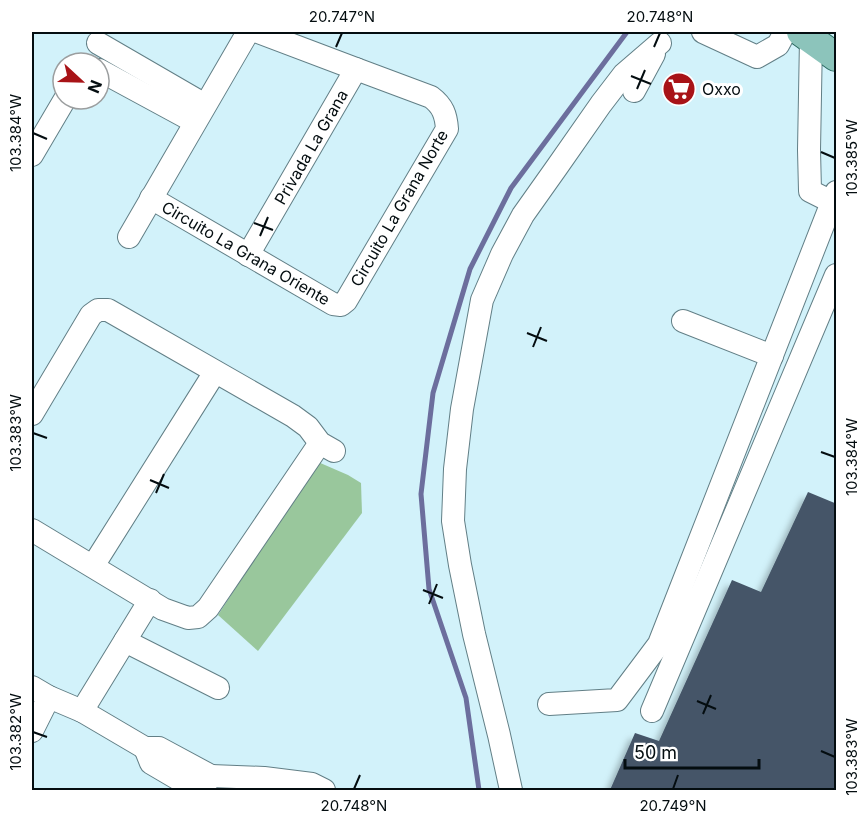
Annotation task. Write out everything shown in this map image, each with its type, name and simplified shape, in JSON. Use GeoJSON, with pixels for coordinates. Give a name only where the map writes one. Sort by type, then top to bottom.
{"type":"FeatureCollection","features":[{"type":"Feature","properties":{"kind":"main road"},"geometry":{"type":"LineString","coordinates":[[814,33],[837,57]]}},
{"type":"Feature","properties":{"kind":"street"},"geometry":{"type":"LineString","coordinates":[[129,237],[248,32]]}},
{"type":"Feature","properties":{"kind":"street"},"geometry":{"type":"LineString","coordinates":[[258,32],[356,69]]}},
{"type":"Feature","properties":{"kind":"street"},"geometry":{"type":"LineString","coordinates":[[549,704],[617,700],[659,644],[834,197],[810,191],[808,150],[814,33],[778,45],[757,57],[703,32]]}},
{"type":"Feature","properties":{"kind":"street"},"geometry":{"type":"LineString","coordinates":[[634,91],[663,37]]}},
{"type":"Feature","properties":{"kind":"street"},"geometry":{"type":"LineString","coordinates":[[511,790],[474,634],[453,521],[455,469],[462,409],[482,300],[502,254],[523,215],[624,74],[663,37]]}},
{"type":"Feature","properties":{"kind":"street"},"geometry":{"type":"LineString","coordinates":[[111,63],[200,113]]}},
{"type":"Feature","properties":{"kind":"street","name":"Circuito La Grana Norte"},"geometry":{"type":"LineString","coordinates":[[342,305],[447,129],[447,118],[442,108],[431,97],[356,69]]}},
{"type":"Feature","properties":{"kind":"street","name":"Privada La Grana"},"geometry":{"type":"LineString","coordinates":[[248,255],[356,69]]}},
{"type":"Feature","properties":{"kind":"street"},"geometry":{"type":"LineString","coordinates":[[111,75],[200,113]]}},
{"type":"Feature","properties":{"kind":"street"},"geometry":{"type":"LineString","coordinates":[[32,155],[58,111]]}},
{"type":"Feature","properties":{"kind":"street","name":"Circuito La Grana Oriente"},"geometry":{"type":"LineString","coordinates":[[151,198],[333,304],[342,305]]}},
{"type":"Feature","properties":{"kind":"street"},"geometry":{"type":"LineString","coordinates":[[652,711],[837,275]]}},
{"type":"Feature","properties":{"kind":"street"},"geometry":{"type":"LineString","coordinates":[[32,414],[90,315],[98,310],[108,310],[293,416],[308,427],[327,447],[208,608],[198,617],[188,618],[163,609],[32,530]]}},
{"type":"Feature","properties":{"kind":"street"},"geometry":{"type":"LineString","coordinates":[[683,321],[772,356]]}},
{"type":"Feature","properties":{"kind":"street"},"geometry":{"type":"LineString","coordinates":[[93,566],[215,372]]}},
{"type":"Feature","properties":{"kind":"street"},"geometry":{"type":"LineString","coordinates":[[82,711],[150,600]]}},
{"type":"Feature","properties":{"kind":"street"},"geometry":{"type":"LineString","coordinates":[[125,641],[218,688]]}},
{"type":"Feature","properties":{"kind":"street"},"geometry":{"type":"LineString","coordinates":[[32,731],[40,692],[82,711],[145,748],[159,748],[203,786],[264,778],[312,784],[324,790]]}},
{"type":"Feature","properties":{"kind":"green space"},"geometry":{"type":"Polygon","coordinates":[[[318,462],[361,483],[362,513],[258,651],[218,615],[318,462]]]}},
{"type":"Feature","properties":{"kind":"building"},"geometry":{"type":"Polygon","coordinates":[[[808,492],[837,504],[837,790],[610,790],[635,733],[659,741],[732,580],[761,592],[808,492]]]}},
{"type":"Feature","properties":{"kind":"waterway"},"geometry":{"type":"LineString","coordinates":[[479,790],[466,698],[429,589],[421,494],[433,393],[470,269],[511,188],[627,32]]}},
{"type":"Feature","properties":{"kind":"place","name":"Oxxo"},"geometry":{"type":"Point","coordinates":[679,89]}}]}
